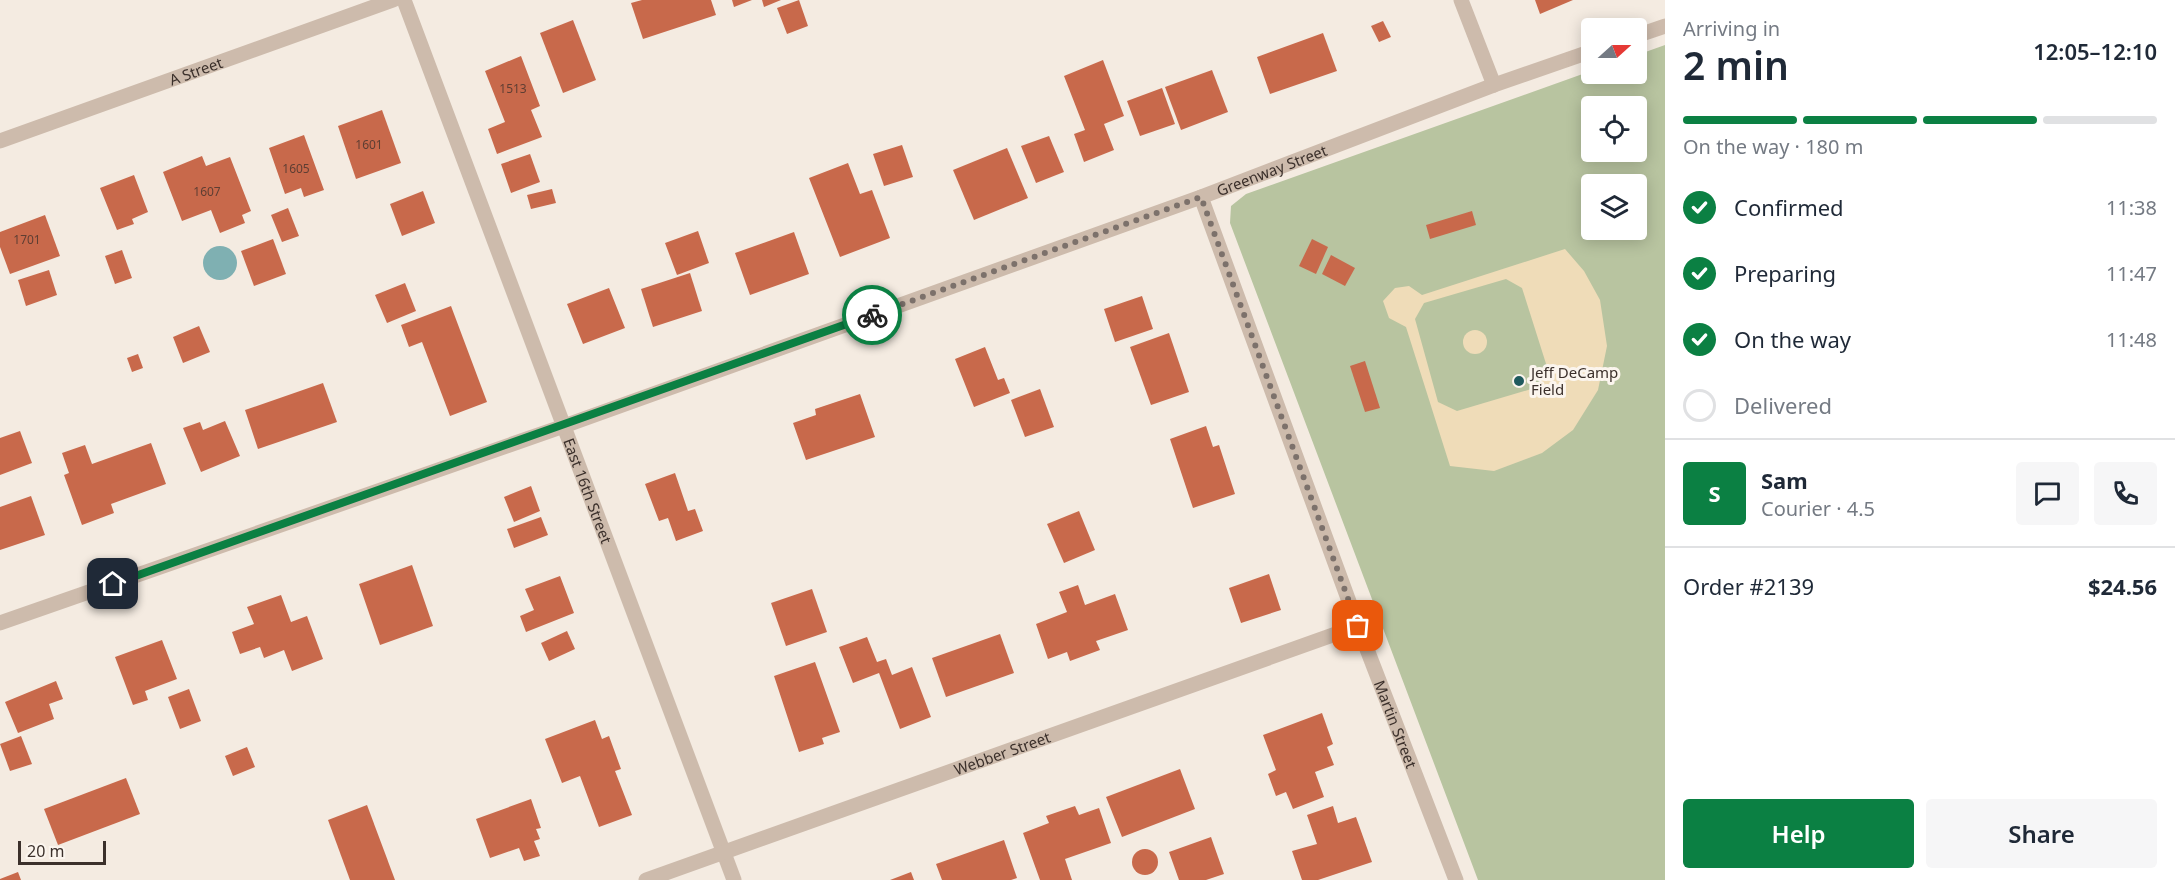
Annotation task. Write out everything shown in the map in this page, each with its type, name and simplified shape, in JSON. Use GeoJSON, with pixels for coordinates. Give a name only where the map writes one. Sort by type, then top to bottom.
{"type":"FeatureCollection","features":[{"type":"Feature","properties":{"kind":"street","name":"A Street"},"geometry":{"type":"LineString","coordinates":[[0,141],[393,0]]}},
{"type":"Feature","properties":{"kind":"street","name":"East 16th Street"},"geometry":{"type":"LineString","coordinates":[[404,0],[734,880]]}},
{"type":"Feature","properties":{"kind":"street"},"geometry":{"type":"LineString","coordinates":[[1461,0],[1494,85]]}},
{"type":"Feature","properties":{"kind":"street"},"geometry":{"type":"LineString","coordinates":[[1647,32],[1665,26]]}},
{"type":"Feature","properties":{"kind":"street","name":"Greenway Street"},"geometry":{"type":"LineString","coordinates":[[0,623],[564,426],[1201,197],[1494,85],[1581,55]]}},
{"type":"Feature","properties":{"kind":"street","name":"Martin Street"},"geometry":{"type":"LineString","coordinates":[[1201,197],[1358,626],[1456,880]]}},
{"type":"Feature","properties":{"kind":"street","name":"Webber Street"},"geometry":{"type":"LineString","coordinates":[[646,880],[1358,626]]}},
{"type":"Feature","properties":{"kind":"green space"},"geometry":{"type":"Polygon","coordinates":[[[1665,45],[1665,880],[1478,880],[1230,223],[1231,206],[1246,194],[1581,75],[1581,84],[1647,84],[1647,51],[1665,45]]]}},
{"type":"Feature","properties":{"kind":"sand"},"geometry":{"type":"Polygon","coordinates":[[[1565,249],[1584,271],[1600,300],[1607,346],[1598,390],[1573,430],[1542,453],[1494,471],[1450,466],[1406,327],[1389,318],[1383,301],[1395,288],[1409,286],[1422,295],[1565,249]],[[1506,279],[1424,303],[1415,319],[1438,402],[1457,411],[1538,387],[1548,370],[1522,288],[1506,279]]]}},
{"type":"Feature","properties":{"kind":"sand"},"geometry":{"type":"Polygon","coordinates":[[[1475,330],[1483,334],[1487,342],[1483,350],[1475,354],[1467,350],[1463,342],[1467,334],[1475,330]]]}},
{"type":"Feature","properties":{"kind":"water"},"geometry":{"type":"Polygon","coordinates":[[[220,246],[232,251],[237,263],[232,275],[220,280],[208,275],[203,263],[208,251],[220,246]]]}},
{"type":"Feature","properties":{"kind":"building"},"geometry":{"type":"Polygon","coordinates":[[[642,0],[711,0],[716,15],[643,39],[631,3],[642,0]]]}},
{"type":"Feature","properties":{"kind":"building"},"geometry":{"type":"Polygon","coordinates":[[[732,0],[752,0],[734,7],[732,0]]]}},
{"type":"Feature","properties":{"kind":"building"},"geometry":{"type":"Polygon","coordinates":[[[762,0],[781,0],[764,7],[762,0]]]}},
{"type":"Feature","properties":{"kind":"building"},"geometry":{"type":"Polygon","coordinates":[[[799,0],[808,26],[787,34],[777,8],[799,0]]]}},
{"type":"Feature","properties":{"kind":"building"},"geometry":{"type":"Polygon","coordinates":[[[1535,0],[1573,0],[1540,14],[1535,0]]]}},
{"type":"Feature","properties":{"kind":"building"},"geometry":{"type":"Polygon","coordinates":[[[573,20],[596,80],[563,93],[540,33],[573,20]]]}},
{"type":"Feature","properties":{"kind":"building"},"geometry":{"type":"Polygon","coordinates":[[[1383,21],[1391,37],[1379,42],[1371,26],[1383,21]]]}},
{"type":"Feature","properties":{"kind":"building"},"geometry":{"type":"Polygon","coordinates":[[[1323,33],[1337,71],[1270,94],[1257,57],[1323,33]]]}},
{"type":"Feature","properties":{"kind":"building"},"geometry":{"type":"Polygon","coordinates":[[[521,56],[540,106],[531,110],[542,137],[497,154],[488,129],[505,122],[485,71],[521,56]]]}},
{"type":"Feature","properties":{"kind":"building"},"geometry":{"type":"Polygon","coordinates":[[[1103,60],[1124,116],[1104,124],[1114,150],[1084,162],[1074,134],[1085,130],[1064,76],[1103,60]]]}},
{"type":"Feature","properties":{"kind":"building"},"geometry":{"type":"Polygon","coordinates":[[[1212,70],[1228,112],[1181,130],[1165,87],[1212,70]]]}},
{"type":"Feature","properties":{"kind":"building"},"geometry":{"type":"Polygon","coordinates":[[[1162,88],[1175,124],[1140,136],[1127,101],[1162,88]]]}},
{"type":"Feature","properties":{"kind":"building"},"geometry":{"type":"Polygon","coordinates":[[[382,110],[401,163],[356,179],[338,126],[382,110]]]}},
{"type":"Feature","properties":{"kind":"building"},"geometry":{"type":"Polygon","coordinates":[[[304,135],[324,190],[304,197],[301,188],[285,194],[269,148],[304,135]]]}},
{"type":"Feature","properties":{"kind":"building"},"geometry":{"type":"Polygon","coordinates":[[[1049,136],[1064,172],[1036,183],[1021,146],[1049,136]]]}},
{"type":"Feature","properties":{"kind":"building"},"geometry":{"type":"Polygon","coordinates":[[[902,145],[913,177],[884,186],[873,154],[902,145]]]}},
{"type":"Feature","properties":{"kind":"building"},"geometry":{"type":"Polygon","coordinates":[[[1007,148],[1028,198],[974,220],[953,170],[1007,148]]]}},
{"type":"Feature","properties":{"kind":"building"},"geometry":{"type":"Polygon","coordinates":[[[530,154],[540,182],[511,193],[501,164],[530,154]]]}},
{"type":"Feature","properties":{"kind":"building"},"geometry":{"type":"Polygon","coordinates":[[[202,156],[206,166],[230,157],[251,211],[242,215],[245,223],[220,233],[211,210],[182,221],[163,172],[202,156]]]}},
{"type":"Feature","properties":{"kind":"building"},"geometry":{"type":"Polygon","coordinates":[[[848,163],[860,194],[872,190],[890,238],[840,257],[809,178],[848,163]]]}},
{"type":"Feature","properties":{"kind":"building"},"geometry":{"type":"Polygon","coordinates":[[[134,175],[148,212],[132,219],[134,224],[117,230],[100,188],[134,175]]]}},
{"type":"Feature","properties":{"kind":"building"},"geometry":{"type":"Polygon","coordinates":[[[552,189],[556,203],[531,209],[527,195],[552,189]]]}},
{"type":"Feature","properties":{"kind":"building"},"geometry":{"type":"Polygon","coordinates":[[[423,191],[435,223],[402,236],[390,204],[423,191]]]}},
{"type":"Feature","properties":{"kind":"building"},"geometry":{"type":"Polygon","coordinates":[[[288,208],[299,236],[282,242],[271,215],[288,208]]]}},
{"type":"Feature","properties":{"kind":"building"},"geometry":{"type":"Polygon","coordinates":[[[1472,211],[1476,225],[1430,239],[1426,225],[1472,211]]]}},
{"type":"Feature","properties":{"kind":"building"},"geometry":{"type":"Polygon","coordinates":[[[45,215],[60,256],[10,274],[0,247],[0,232],[45,215]]]}},
{"type":"Feature","properties":{"kind":"building"},"geometry":{"type":"Polygon","coordinates":[[[698,231],[709,263],[677,275],[665,243],[698,231]]]}},
{"type":"Feature","properties":{"kind":"building"},"geometry":{"type":"Polygon","coordinates":[[[794,232],[809,274],[750,295],[735,253],[794,232]]]}},
{"type":"Feature","properties":{"kind":"building"},"geometry":{"type":"Polygon","coordinates":[[[273,239],[286,274],[254,286],[241,251],[273,239]]]}},
{"type":"Feature","properties":{"kind":"building"},"geometry":{"type":"Polygon","coordinates":[[[1312,239],[1328,247],[1316,274],[1299,266],[1312,239]]]}},
{"type":"Feature","properties":{"kind":"building"},"geometry":{"type":"Polygon","coordinates":[[[122,250],[132,278],[115,284],[105,256],[122,250]]]}},
{"type":"Feature","properties":{"kind":"building"},"geometry":{"type":"Polygon","coordinates":[[[1331,255],[1355,268],[1345,286],[1322,274],[1331,255]]]}},
{"type":"Feature","properties":{"kind":"building"},"geometry":{"type":"Polygon","coordinates":[[[49,270],[57,295],[26,306],[18,280],[49,270]]]}},
{"type":"Feature","properties":{"kind":"building"},"geometry":{"type":"Polygon","coordinates":[[[690,273],[702,311],[653,327],[641,289],[690,273]]]}},
{"type":"Feature","properties":{"kind":"building"},"geometry":{"type":"Polygon","coordinates":[[[405,283],[416,311],[387,323],[375,295],[405,283]]]}},
{"type":"Feature","properties":{"kind":"building"},"geometry":{"type":"Polygon","coordinates":[[[609,288],[625,328],[583,344],[567,304],[609,288]]]}},
{"type":"Feature","properties":{"kind":"building"},"geometry":{"type":"Polygon","coordinates":[[[1142,296],[1153,329],[1115,342],[1104,309],[1142,296]]]}},
{"type":"Feature","properties":{"kind":"building"},"geometry":{"type":"Polygon","coordinates":[[[451,306],[487,402],[450,416],[422,342],[409,347],[401,325],[451,306]]]}},
{"type":"Feature","properties":{"kind":"building"},"geometry":{"type":"Polygon","coordinates":[[[199,326],[210,352],[183,363],[173,337],[199,326]]]}},
{"type":"Feature","properties":{"kind":"building"},"geometry":{"type":"Polygon","coordinates":[[[1169,333],[1189,392],[1151,405],[1130,347],[1169,333]]]}},
{"type":"Feature","properties":{"kind":"building"},"geometry":{"type":"Polygon","coordinates":[[[985,347],[998,380],[1004,378],[1010,393],[974,407],[955,359],[985,347]]]}},
{"type":"Feature","properties":{"kind":"building"},"geometry":{"type":"Polygon","coordinates":[[[138,354],[143,368],[132,372],[127,358],[138,354]]]}},
{"type":"Feature","properties":{"kind":"building"},"geometry":{"type":"Polygon","coordinates":[[[1365,361],[1380,408],[1365,412],[1350,366],[1365,361]]]}},
{"type":"Feature","properties":{"kind":"building"},"geometry":{"type":"Polygon","coordinates":[[[323,383],[337,422],[258,449],[245,410],[323,383]]]}},
{"type":"Feature","properties":{"kind":"building"},"geometry":{"type":"Polygon","coordinates":[[[1040,389],[1054,427],[1025,437],[1011,400],[1040,389]]]}},
{"type":"Feature","properties":{"kind":"building"},"geometry":{"type":"Polygon","coordinates":[[[860,394],[875,437],[806,460],[793,423],[816,415],[815,409],[860,394]]]}},
{"type":"Feature","properties":{"kind":"building"},"geometry":{"type":"Polygon","coordinates":[[[225,421],[240,456],[201,472],[183,428],[200,422],[203,430],[225,421]]]}},
{"type":"Feature","properties":{"kind":"building"},"geometry":{"type":"Polygon","coordinates":[[[1206,426],[1213,447],[1219,445],[1235,494],[1193,508],[1170,439],[1206,426]]]}},
{"type":"Feature","properties":{"kind":"building"},"geometry":{"type":"Polygon","coordinates":[[[20,431],[32,463],[0,475],[0,438],[20,431]]]}},
{"type":"Feature","properties":{"kind":"building"},"geometry":{"type":"Polygon","coordinates":[[[151,443],[166,484],[111,504],[114,513],[82,525],[64,475],[69,473],[62,453],[85,445],[92,464],[151,443]]]}},
{"type":"Feature","properties":{"kind":"building"},"geometry":{"type":"Polygon","coordinates":[[[675,473],[688,511],[695,509],[703,531],[676,541],[668,518],[659,521],[645,484],[675,473]]]}},
{"type":"Feature","properties":{"kind":"building"},"geometry":{"type":"Polygon","coordinates":[[[531,486],[540,511],[514,522],[504,497],[531,486]]]}},
{"type":"Feature","properties":{"kind":"building"},"geometry":{"type":"Polygon","coordinates":[[[31,496],[45,535],[0,550],[0,507],[31,496]]]}},
{"type":"Feature","properties":{"kind":"building"},"geometry":{"type":"Polygon","coordinates":[[[1079,511],[1095,550],[1064,563],[1047,524],[1079,511]]]}},
{"type":"Feature","properties":{"kind":"building"},"geometry":{"type":"Polygon","coordinates":[[[541,517],[548,535],[514,548],[507,529],[541,517]]]}},
{"type":"Feature","properties":{"kind":"building"},"geometry":{"type":"Polygon","coordinates":[[[412,565],[433,626],[380,645],[359,584],[412,565]]]}},
{"type":"Feature","properties":{"kind":"building"},"geometry":{"type":"Polygon","coordinates":[[[1269,574],[1281,610],[1241,623],[1229,588],[1269,574]]]}},
{"type":"Feature","properties":{"kind":"building"},"geometry":{"type":"Polygon","coordinates":[[[560,576],[574,613],[526,632],[520,616],[534,610],[525,589],[560,576]]]}},
{"type":"Feature","properties":{"kind":"building"},"geometry":{"type":"Polygon","coordinates":[[[1078,585],[1085,605],[1115,594],[1128,630],[1096,641],[1100,650],[1070,661],[1067,652],[1048,659],[1036,624],[1067,612],[1059,592],[1078,585]]]}},
{"type":"Feature","properties":{"kind":"building"},"geometry":{"type":"Polygon","coordinates":[[[812,589],[827,632],[786,646],[771,603],[812,589]]]}},
{"type":"Feature","properties":{"kind":"building"},"geometry":{"type":"Polygon","coordinates":[[[281,595],[291,622],[307,616],[323,659],[292,671],[284,650],[264,658],[260,647],[240,654],[232,632],[254,624],[247,607],[281,595]]]}},
{"type":"Feature","properties":{"kind":"building"},"geometry":{"type":"Polygon","coordinates":[[[567,631],[575,649],[549,661],[541,643],[567,631]]]}},
{"type":"Feature","properties":{"kind":"building"},"geometry":{"type":"Polygon","coordinates":[[[1000,634],[1014,673],[946,697],[932,658],[1000,634]]]}},
{"type":"Feature","properties":{"kind":"building"},"geometry":{"type":"Polygon","coordinates":[[[867,637],[877,662],[886,659],[892,675],[912,667],[931,717],[900,729],[879,673],[853,683],[839,647],[867,637]]]}},
{"type":"Feature","properties":{"kind":"building"},"geometry":{"type":"Polygon","coordinates":[[[162,640],[177,679],[145,691],[148,700],[133,705],[115,657],[162,640]]]}},
{"type":"Feature","properties":{"kind":"building"},"geometry":{"type":"Polygon","coordinates":[[[815,662],[840,732],[822,738],[824,744],[799,752],[774,676],[815,662]]]}},
{"type":"Feature","properties":{"kind":"building"},"geometry":{"type":"Polygon","coordinates":[[[56,681],[63,699],[49,704],[54,719],[18,733],[5,702],[56,681]]]}},
{"type":"Feature","properties":{"kind":"building"},"geometry":{"type":"Polygon","coordinates":[[[189,689],[201,721],[180,729],[168,697],[189,689]]]}},
{"type":"Feature","properties":{"kind":"building"},"geometry":{"type":"Polygon","coordinates":[[[1322,713],[1333,744],[1327,747],[1334,765],[1315,772],[1324,797],[1293,809],[1286,792],[1276,796],[1268,774],[1276,770],[1263,735],[1322,713]]]}},
{"type":"Feature","properties":{"kind":"building"},"geometry":{"type":"Polygon","coordinates":[[[595,720],[602,739],[609,736],[621,769],[615,771],[632,815],[599,827],[580,776],[562,783],[545,739],[595,720]]]}},
{"type":"Feature","properties":{"kind":"building"},"geometry":{"type":"Polygon","coordinates":[[[21,736],[32,764],[10,771],[0,744],[21,736]]]}},
{"type":"Feature","properties":{"kind":"building"},"geometry":{"type":"Polygon","coordinates":[[[247,747],[255,767],[233,776],[225,756],[247,747]]]}},
{"type":"Feature","properties":{"kind":"building"},"geometry":{"type":"Polygon","coordinates":[[[1180,769],[1195,809],[1122,837],[1106,797],[1180,769]]]}},
{"type":"Feature","properties":{"kind":"building"},"geometry":{"type":"Polygon","coordinates":[[[126,778],[140,814],[58,845],[44,809],[126,778]]]}},
{"type":"Feature","properties":{"kind":"building"},"geometry":{"type":"Polygon","coordinates":[[[531,799],[541,828],[536,829],[540,839],[534,841],[540,856],[524,861],[519,848],[490,858],[476,819],[531,799]]]}},
{"type":"Feature","properties":{"kind":"building"},"geometry":{"type":"Polygon","coordinates":[[[367,805],[395,880],[350,880],[328,820],[367,805]]]}},
{"type":"Feature","properties":{"kind":"building"},"geometry":{"type":"Polygon","coordinates":[[[1075,806],[1079,815],[1099,808],[1111,843],[1065,859],[1072,880],[1040,880],[1023,833],[1049,823],[1046,816],[1075,806]]]}},
{"type":"Feature","properties":{"kind":"building"},"geometry":{"type":"Polygon","coordinates":[[[1333,806],[1338,823],[1356,817],[1372,862],[1318,880],[1302,880],[1292,851],[1317,844],[1307,815],[1333,806]]]}},
{"type":"Feature","properties":{"kind":"building"},"geometry":{"type":"Polygon","coordinates":[[[1211,837],[1224,874],[1206,880],[1179,880],[1169,852],[1211,837]]]}},
{"type":"Feature","properties":{"kind":"building"},"geometry":{"type":"Polygon","coordinates":[[[1004,840],[1017,878],[1011,880],[942,880],[936,864],[1004,840]]]}},
{"type":"Feature","properties":{"kind":"building"},"geometry":{"type":"Polygon","coordinates":[[[1145,849],[1154,853],[1158,862],[1154,871],[1145,875],[1136,871],[1132,862],[1136,853],[1145,849]]]}},
{"type":"Feature","properties":{"kind":"building"},"geometry":{"type":"Polygon","coordinates":[[[18,872],[21,880],[0,880],[0,879],[18,872]]]}},
{"type":"Feature","properties":{"kind":"building"},"geometry":{"type":"Polygon","coordinates":[[[911,872],[914,880],[890,880],[911,872]]]}},
{"type":"Feature","properties":{"kind":"way so far"},"geometry":{"type":"LineString","coordinates":[[872,315],[1201,197],[1358,626]]}},
{"type":"Feature","properties":{"kind":"place","name":"Jeff DeCamp Field"},"geometry":{"type":"Point","coordinates":[1519,381]}},
{"type":"Feature","properties":{"kind":"route"},"geometry":{"type":"LineString","coordinates":[[113,584],[872,315]]}}]}
